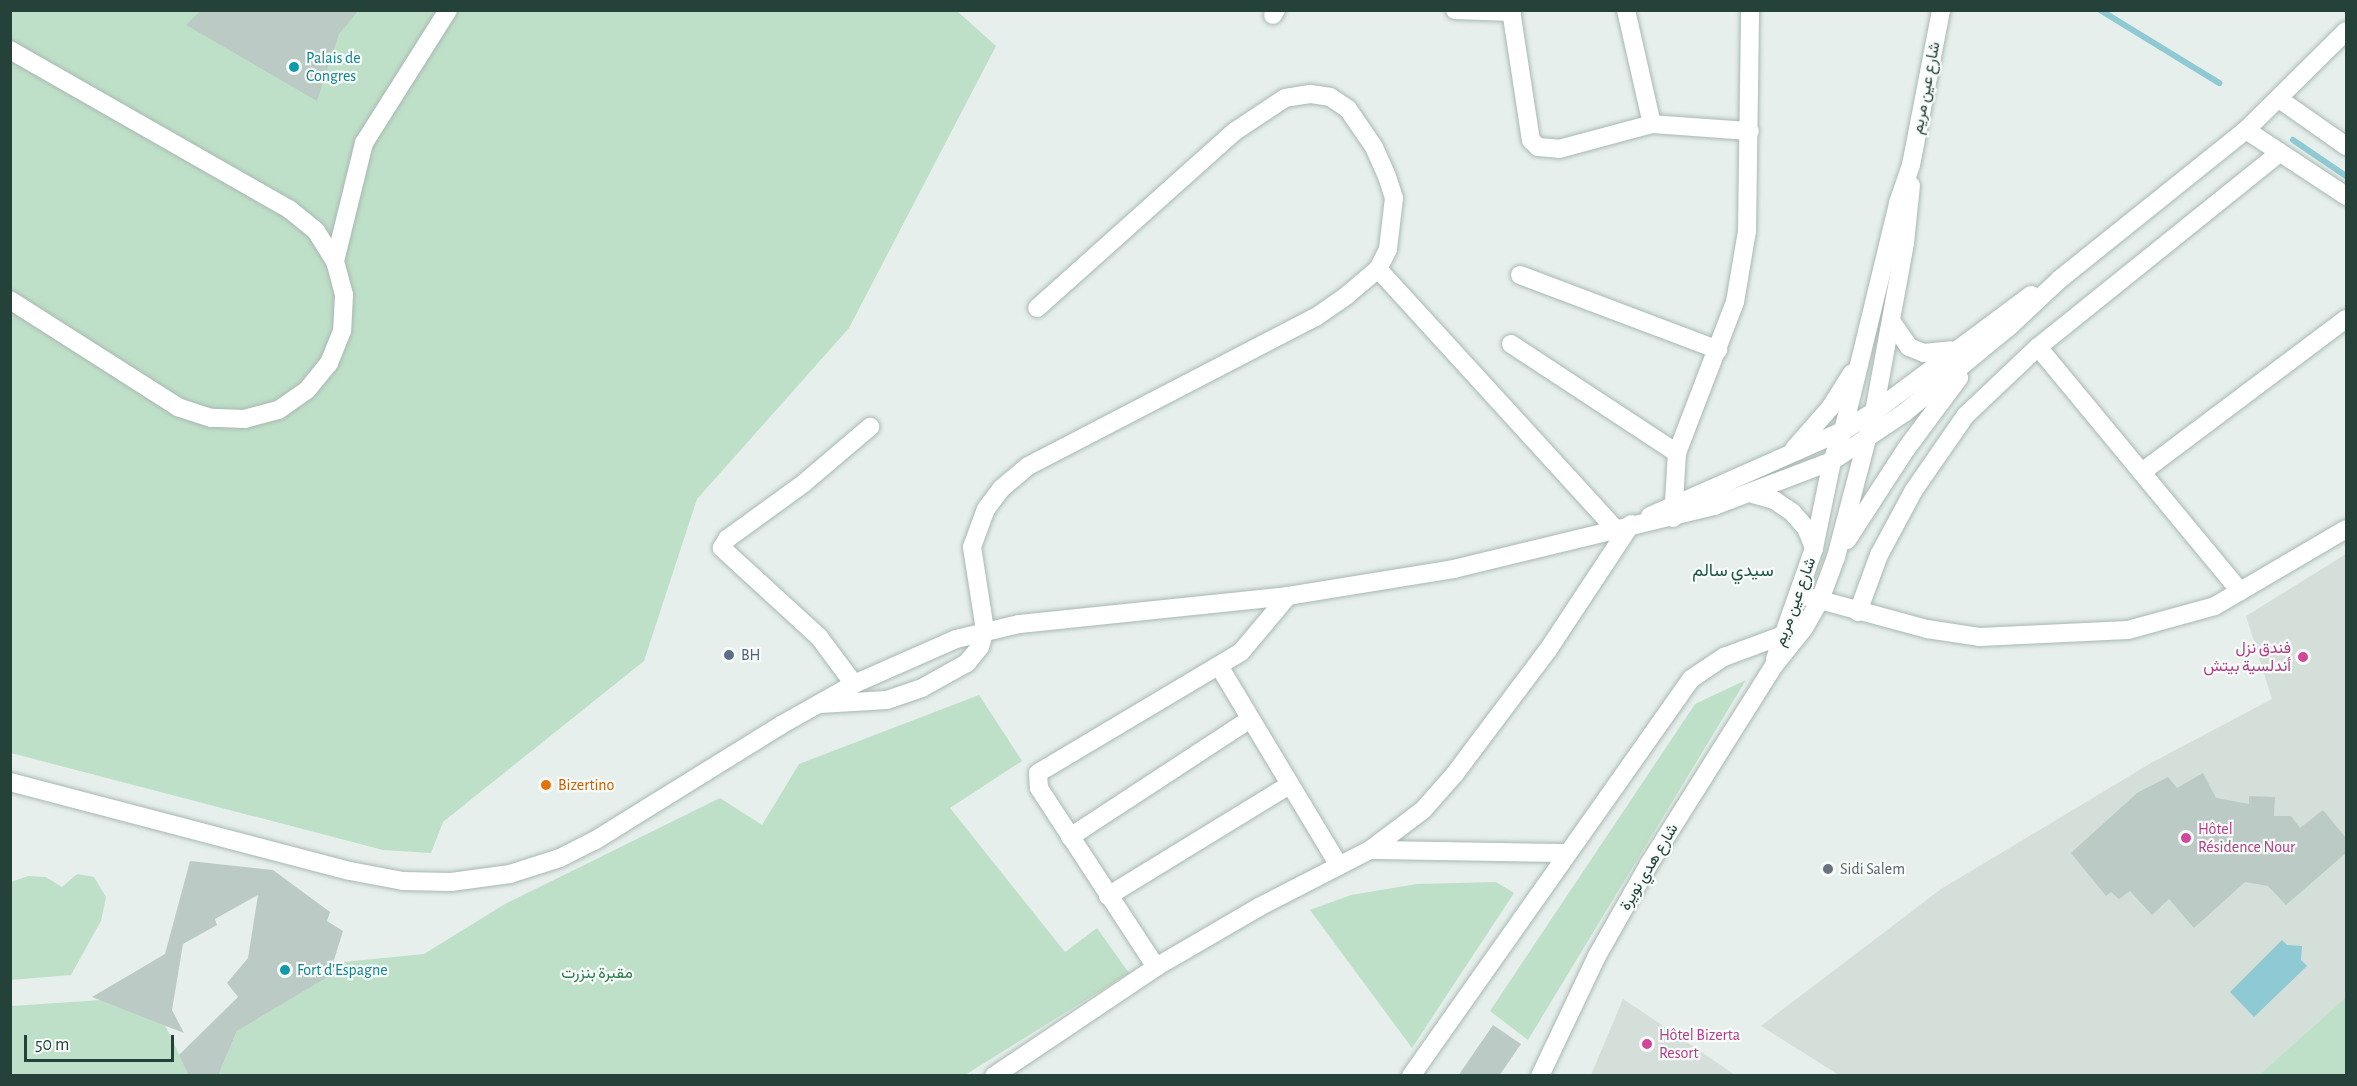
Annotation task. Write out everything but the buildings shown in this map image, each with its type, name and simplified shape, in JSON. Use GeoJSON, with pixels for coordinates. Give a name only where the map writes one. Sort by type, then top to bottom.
{"type":"FeatureCollection","features":[{"type":"Feature","properties":{"kind":"street"},"geometry":{"type":"LineString","coordinates":[[334,261],[364,143],[448,10]]}},
{"type":"Feature","properties":{"kind":"street"},"geometry":{"type":"LineString","coordinates":[[1455,10],[1511,11],[1531,140],[1538,147],[1559,149],[1652,124],[1750,131]]}},
{"type":"Feature","properties":{"kind":"street"},"geometry":{"type":"LineString","coordinates":[[1626,10],[1652,124]]}},
{"type":"Feature","properties":{"kind":"street"},"geometry":{"type":"LineString","coordinates":[[1673,511],[1677,453],[1735,302],[1747,231],[1750,10]]}},
{"type":"Feature","properties":{"kind":"street","name":"شارع عين مريم"},"geometry":{"type":"LineString","coordinates":[[1773,666],[1804,628],[1820,600],[1836,557],[1874,412],[1905,243],[1911,165],[1941,10]]}},
{"type":"Feature","properties":{"kind":"street"},"geometry":{"type":"LineString","coordinates":[[10,782],[350,871],[403,881],[451,882],[510,874],[560,858],[854,684],[956,639],[986,630],[1288,596],[1454,568],[1673,511],[1753,494],[1832,461],[1866,441],[1985,346],[2060,279],[2246,129],[2346,31]]}},
{"type":"Feature","properties":{"kind":"street"},"geometry":{"type":"LineString","coordinates":[[10,50],[288,209],[316,231],[334,261],[344,296],[342,319],[329,363],[307,390],[278,410],[245,419],[211,418],[178,406],[10,300]]}},
{"type":"Feature","properties":{"kind":"street"},"geometry":{"type":"LineString","coordinates":[[818,704],[887,700],[922,688],[967,663],[981,647],[986,630],[972,547],[986,509],[1002,488],[1028,466],[1316,317],[1378,269],[1393,228],[1394,198],[1386,174],[1374,147],[1348,110],[1330,97],[1310,94],[1269,106],[1233,132],[1037,308]]}},
{"type":"Feature","properties":{"kind":"street"},"geometry":{"type":"LineString","coordinates":[[2278,99],[2346,146]]}},
{"type":"Feature","properties":{"kind":"street"},"geometry":{"type":"LineString","coordinates":[[2246,129],[2278,153],[2346,196]]}},
{"type":"Feature","properties":{"kind":"street"},"geometry":{"type":"LineString","coordinates":[[1858,612],[1879,555],[1936,454],[1966,415],[2038,347],[2278,153]]}},
{"type":"Feature","properties":{"kind":"street","name":"شارع عين مريم"},"geometry":{"type":"LineString","coordinates":[[1773,666],[1814,548],[1832,461],[1843,431],[1898,204],[1911,165]]}},
{"type":"Feature","properties":{"kind":"street"},"geometry":{"type":"LineString","coordinates":[[1378,269],[1629,524]]}},
{"type":"Feature","properties":{"kind":"street"},"geometry":{"type":"LineString","coordinates":[[1520,274],[1718,350]]}},
{"type":"Feature","properties":{"kind":"street"},"geometry":{"type":"LineString","coordinates":[[1673,511],[1843,431],[1874,412],[2029,296],[2060,279]]}},
{"type":"Feature","properties":{"kind":"street"},"geometry":{"type":"LineString","coordinates":[[2142,472],[2346,320]]}},
{"type":"Feature","properties":{"kind":"street"},"geometry":{"type":"LineString","coordinates":[[1891,321],[1898,336],[1917,350],[1941,354],[1956,349]]}},
{"type":"Feature","properties":{"kind":"street"},"geometry":{"type":"LineString","coordinates":[[1511,344],[1677,453]]}},
{"type":"Feature","properties":{"kind":"street"},"geometry":{"type":"LineString","coordinates":[[1836,557],[1906,448],[1985,346]]}},
{"type":"Feature","properties":{"kind":"street"},"geometry":{"type":"LineString","coordinates":[[2038,347],[2240,591]]}},
{"type":"Feature","properties":{"kind":"street"},"geometry":{"type":"LineString","coordinates":[[1787,456],[1830,408],[1862,353]]}},
{"type":"Feature","properties":{"kind":"street"},"geometry":{"type":"LineString","coordinates":[[854,684],[819,637],[722,548],[727,539],[804,483],[870,426]]}},
{"type":"Feature","properties":{"kind":"street"},"geometry":{"type":"LineString","coordinates":[[1753,494],[1774,500],[1792,512],[1806,528],[1814,548]]}},
{"type":"Feature","properties":{"kind":"street"},"geometry":{"type":"LineString","coordinates":[[994,1076],[1156,968],[1259,907],[1370,850],[1423,810],[1454,775],[1548,650],[1629,524]]}},
{"type":"Feature","properties":{"kind":"street"},"geometry":{"type":"LineString","coordinates":[[1798,594],[1858,612],[1980,638],[2128,630],[2174,620],[2215,606],[2346,529]]}},
{"type":"Feature","properties":{"kind":"street"},"geometry":{"type":"LineString","coordinates":[[1156,968],[1039,788],[1038,773],[1240,652],[1288,596]]}},
{"type":"Feature","properties":{"kind":"street"},"geometry":{"type":"LineString","coordinates":[[1411,1076],[1691,678],[1724,657],[1783,633],[1804,628]]}},
{"type":"Feature","properties":{"kind":"street"},"geometry":{"type":"LineString","coordinates":[[1219,666],[1339,866]]}},
{"type":"Feature","properties":{"kind":"street","name":"شارع هدي نويرة"},"geometry":{"type":"LineString","coordinates":[[1540,1076],[1597,956],[1649,864],[1773,666]]}},
{"type":"Feature","properties":{"kind":"street"},"geometry":{"type":"LineString","coordinates":[[1070,837],[1250,720]]}},
{"type":"Feature","properties":{"kind":"street"},"geometry":{"type":"LineString","coordinates":[[1108,896],[1289,785]]}},
{"type":"Feature","properties":{"kind":"street"},"geometry":{"type":"LineString","coordinates":[[1370,850],[1566,854]]}},
{"type":"Feature","properties":{"kind":"shaded area","name":"Hôtel Résidence Nour"},"geometry":{"type":"Polygon","coordinates":[[[2346,554],[2346,997],[2259,1075],[1839,1075],[1761,1026],[1941,889],[2151,763],[2272,699],[2246,616],[2346,554]]]}},
{"type":"Feature","properties":{"kind":"shaded area","name":"Hôtel Bizerta Resort"},"geometry":{"type":"Polygon","coordinates":[[[1623,999],[1644,1013],[1735,1075],[1591,1075],[1623,999]]]}},
{"type":"Feature","properties":{"kind":"green space"},"geometry":{"type":"Polygon","coordinates":[[[956,10],[996,46],[849,328],[697,499],[644,661],[443,822],[431,853],[383,850],[11,753],[10,11],[956,10]]]}},
{"type":"Feature","properties":{"kind":"green space"},"geometry":{"type":"Polygon","coordinates":[[[1746,680],[1528,1040],[1490,1011],[1695,704],[1746,680]]]}},
{"type":"Feature","properties":{"kind":"green space","name":"مقبرة بنزرت"},"geometry":{"type":"Polygon","coordinates":[[[979,695],[1022,761],[950,808],[1065,952],[1097,928],[1129,973],[965,1075],[218,1076],[237,1031],[328,976],[333,963],[424,954],[505,904],[720,798],[762,825],[799,764],[979,695]]]}},
{"type":"Feature","properties":{"kind":"green space"},"geometry":{"type":"Polygon","coordinates":[[[77,874],[94,877],[106,897],[101,921],[71,975],[11,980],[11,882],[28,876],[46,877],[62,887],[77,874]]]}},
{"type":"Feature","properties":{"kind":"green space"},"geometry":{"type":"Polygon","coordinates":[[[1496,882],[1514,893],[1412,1048],[1310,910],[1351,895],[1417,884],[1496,882]]]}},
{"type":"Feature","properties":{"kind":"green space"},"geometry":{"type":"Polygon","coordinates":[[[2346,997],[2346,1075],[2259,1075],[2346,997]]]}},
{"type":"Feature","properties":{"kind":"green space"},"geometry":{"type":"Polygon","coordinates":[[[101,1000],[165,1025],[189,1075],[11,1076],[11,1006],[101,1000]]]}},
{"type":"Feature","properties":{"kind":"water"},"geometry":{"type":"Polygon","coordinates":[[[2282,940],[2287,945],[2302,946],[2301,960],[2307,966],[2254,1017],[2230,992],[2282,940]]]}},
{"type":"Feature","properties":{"kind":"waterway"},"geometry":{"type":"LineString","coordinates":[[2100,10],[2219,83]]}},
{"type":"Feature","properties":{"kind":"waterway"},"geometry":{"type":"LineString","coordinates":[[2293,140],[2346,176]]}},
{"type":"Feature","properties":{"kind":"place","name":"Palais de Congres"},"geometry":{"type":"Point","coordinates":[294,67]}},
{"type":"Feature","properties":{"kind":"place","name":"BH"},"geometry":{"type":"Point","coordinates":[729,655]}},
{"type":"Feature","properties":{"kind":"place","name":"فندق نزل أندلسية بيتش"},"geometry":{"type":"Point","coordinates":[2303,657]}},
{"type":"Feature","properties":{"kind":"place","name":"Bizertino"},"geometry":{"type":"Point","coordinates":[546,785]}},
{"type":"Feature","properties":{"kind":"place","name":"Hôtel Résidence Nour"},"geometry":{"type":"Point","coordinates":[2186,838]}},
{"type":"Feature","properties":{"kind":"place","name":"Sidi Salem"},"geometry":{"type":"Point","coordinates":[1828,869]}},
{"type":"Feature","properties":{"kind":"place","name":"Fort d'Espagne"},"geometry":{"type":"Point","coordinates":[285,970]}},
{"type":"Feature","properties":{"kind":"place","name":"Hôtel Bizerta Resort"},"geometry":{"type":"Point","coordinates":[1647,1044]}},
{"type":"Feature","properties":{"kind":"district","name":"سيدي سالم"},"geometry":{"type":"Point","coordinates":[1733,571]}}]}
